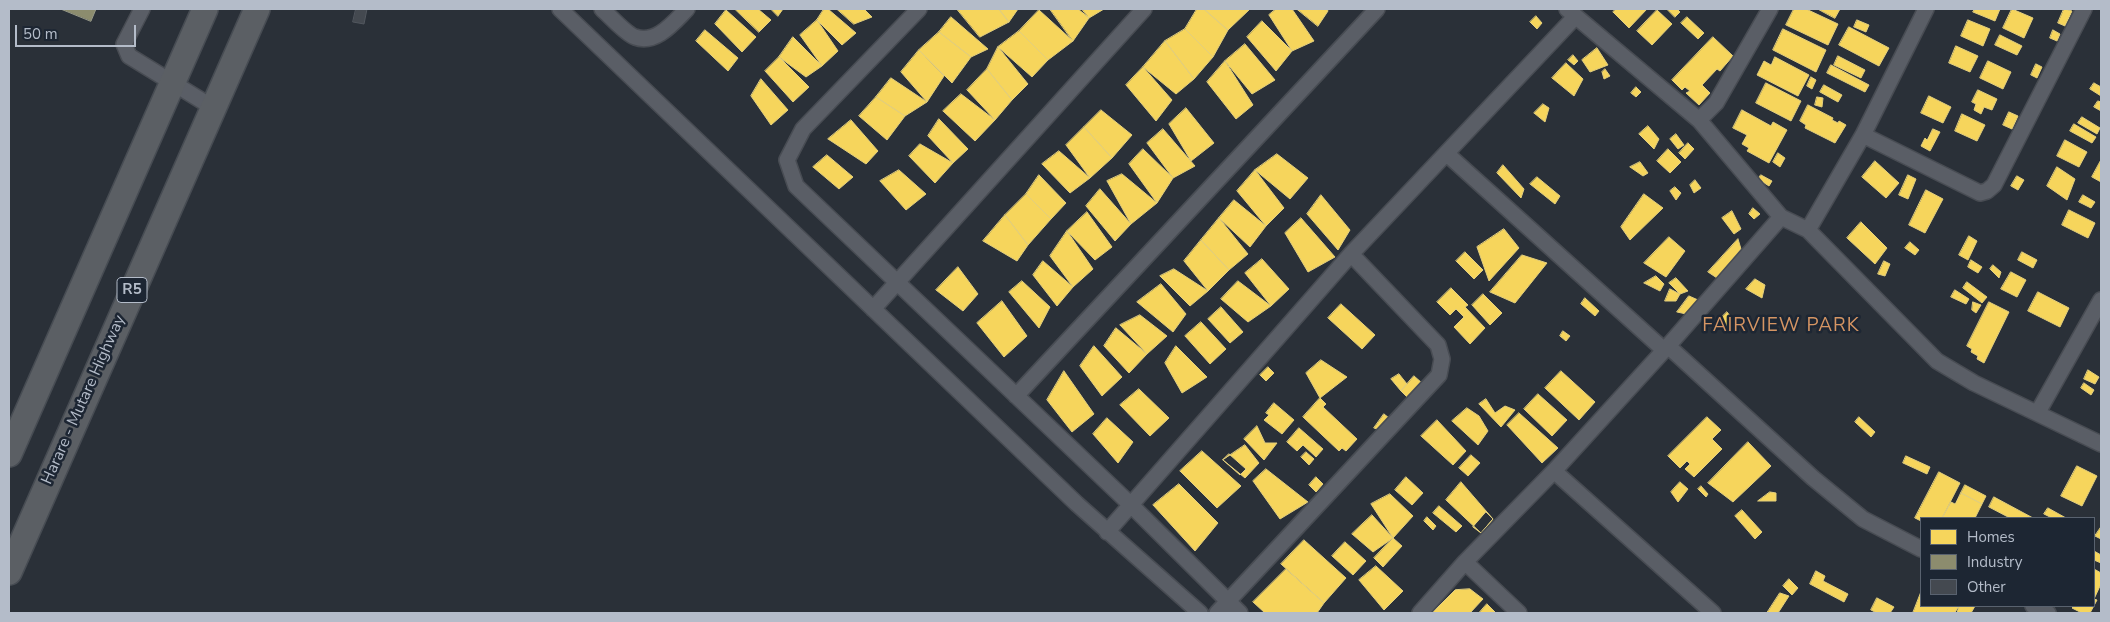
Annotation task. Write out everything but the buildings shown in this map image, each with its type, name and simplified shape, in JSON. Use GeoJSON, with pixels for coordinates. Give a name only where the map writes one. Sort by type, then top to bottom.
{"type":"FeatureCollection","features":[{"type":"Feature","properties":{"kind":"highway"},"geometry":{"type":"LineString","coordinates":[[9,454],[204,9]]}},
{"type":"Feature","properties":{"kind":"highway","name":"Harare - Mutare Highway"},"geometry":{"type":"LineString","coordinates":[[9,572],[212,107],[257,9]]}},
{"type":"Feature","properties":{"kind":"street"},"geometry":{"type":"LineString","coordinates":[[142,9],[124,44],[125,51],[129,56],[212,107]]}},
{"type":"Feature","properties":{"kind":"street"},"geometry":{"type":"LineString","coordinates":[[560,9],[1107,532],[1200,613]]}},
{"type":"Feature","properties":{"kind":"street"},"geometry":{"type":"LineString","coordinates":[[602,9],[634,37],[650,38],[667,29],[687,9]]}},
{"type":"Feature","properties":{"kind":"street"},"geometry":{"type":"LineString","coordinates":[[919,9],[803,129],[787,160],[796,186],[1130,505],[1240,613]]}},
{"type":"Feature","properties":{"kind":"street"},"geometry":{"type":"LineString","coordinates":[[873,309],[1144,9]]}},
{"type":"Feature","properties":{"kind":"street"},"geometry":{"type":"LineString","coordinates":[[1016,396],[1376,9]]}},
{"type":"Feature","properties":{"kind":"street"},"geometry":{"type":"LineString","coordinates":[[1699,120],[1716,103],[1770,9]]}},
{"type":"Feature","properties":{"kind":"street"},"geometry":{"type":"LineString","coordinates":[[1808,230],[1863,135],[1926,9]]}},
{"type":"Feature","properties":{"kind":"street"},"geometry":{"type":"LineString","coordinates":[[1863,135],[1980,193],[1987,191],[1994,185],[2084,9]]}},
{"type":"Feature","properties":{"kind":"street"},"geometry":{"type":"LineString","coordinates":[[1107,532],[1351,254],[1447,154],[1571,13],[1699,120],[1780,217],[1808,230],[1938,361],[1974,383],[2038,412],[2101,444]]}},
{"type":"Feature","properties":{"kind":"street"},"geometry":{"type":"LineString","coordinates":[[1447,154],[1813,478],[1863,519],[1920,548]]}},
{"type":"Feature","properties":{"kind":"street"},"geometry":{"type":"LineString","coordinates":[[1420,613],[1465,562],[1554,471],[1666,348],[1780,217]]}},
{"type":"Feature","properties":{"kind":"street"},"geometry":{"type":"LineString","coordinates":[[1217,613],[1440,375],[1442,359],[1438,345],[1351,254]]}},
{"type":"Feature","properties":{"kind":"street"},"geometry":{"type":"LineString","coordinates":[[2038,412],[2101,300]]}},
{"type":"Feature","properties":{"kind":"street"},"geometry":{"type":"LineString","coordinates":[[1554,471],[1713,613]]}},
{"type":"Feature","properties":{"kind":"street"},"geometry":{"type":"LineString","coordinates":[[1465,562],[1519,613]]}},
{"type":"Feature","properties":{"kind":"street"},"geometry":{"type":"LineString","coordinates":[[2036,607],[2048,613]]}},
{"type":"Feature","properties":{"kind":"district","name":"FAIRVIEW PARK"},"geometry":{"type":"Point","coordinates":[1781,326]}}]}
